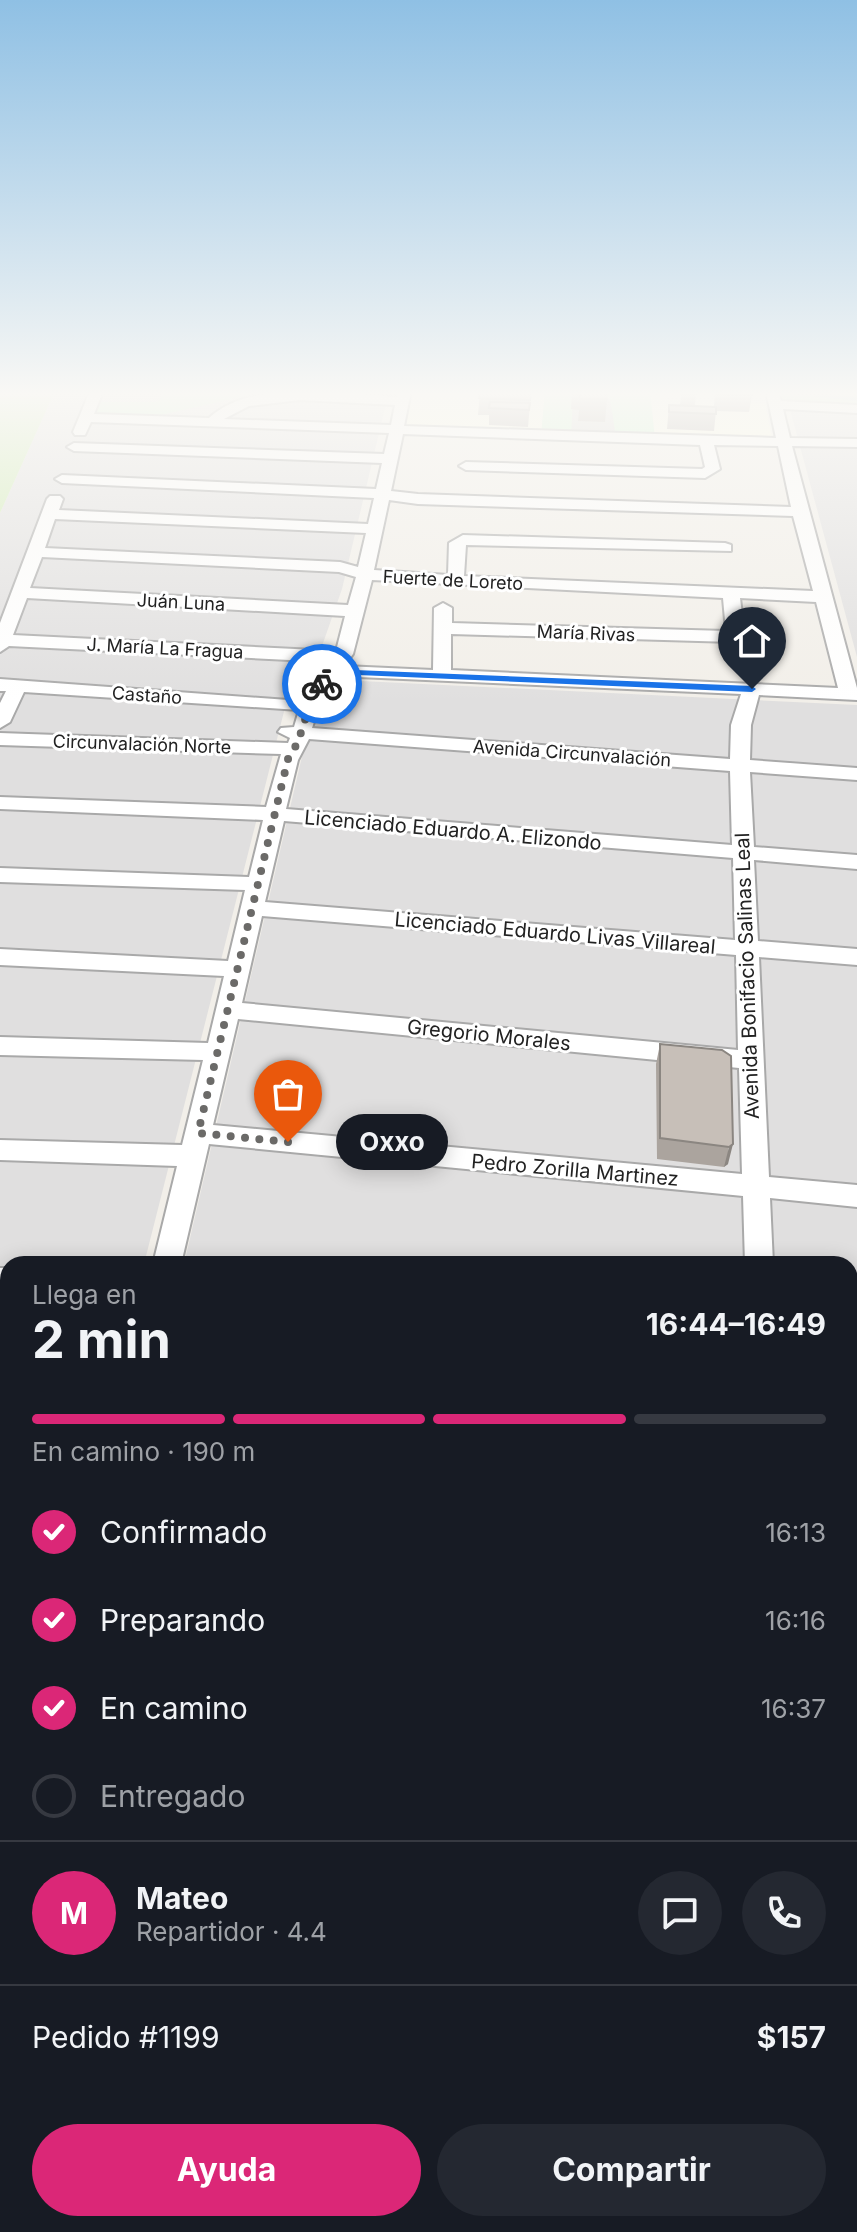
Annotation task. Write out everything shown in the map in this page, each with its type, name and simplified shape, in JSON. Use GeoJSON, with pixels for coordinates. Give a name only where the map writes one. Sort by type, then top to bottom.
{"type":"FeatureCollection","features":[{"type":"Feature","properties":{"kind":"street"},"geometry":{"type":"LineString","coordinates":[[1,643],[56,495]]}},
{"type":"Feature","properties":{"kind":"street"},"geometry":{"type":"LineString","coordinates":[[291,744],[330,664],[349,611],[376,495]]}},
{"type":"Feature","properties":{"kind":"street"},"geometry":{"type":"LineString","coordinates":[[548,495],[723,534]]}},
{"type":"Feature","properties":{"kind":"street"},"geometry":{"type":"LineString","coordinates":[[330,664],[442,676],[853,694],[796,495]]}},
{"type":"Feature","properties":{"kind":"street"},"geometry":{"type":"LineString","coordinates":[[456,581],[457,543],[463,540],[723,534],[800,512]]}},
{"type":"Feature","properties":{"kind":"street"},"geometry":{"type":"LineString","coordinates":[[50,514],[368,528]]}},
{"type":"Feature","properties":{"kind":"street","name":"Fuerte de Loreto"},"geometry":{"type":"LineString","coordinates":[[36,552],[456,581],[824,597]]}},
{"type":"Feature","properties":{"kind":"street","name":"Juán Luna"},"geometry":{"type":"LineString","coordinates":[[20,593],[349,611]]}},
{"type":"Feature","properties":{"kind":"street","name":"María Rivas"},"geometry":{"type":"LineString","coordinates":[[444,628],[731,637],[735,631],[731,593]]}},
{"type":"Feature","properties":{"kind":"street"},"geometry":{"type":"LineString","coordinates":[[442,676],[443,608]]}},
{"type":"Feature","properties":{"kind":"street","name":"J. María La Fragua"},"geometry":{"type":"LineString","coordinates":[[1,643],[330,664]]}},
{"type":"Feature","properties":{"kind":"street"},"geometry":{"type":"LineString","coordinates":[[169,1256],[275,814],[291,744],[295,705],[330,664]]}},
{"type":"Feature","properties":{"kind":"street"},"geometry":{"type":"LineString","coordinates":[[0,722],[9,686]]}},
{"type":"Feature","properties":{"kind":"street","name":"Castaño"},"geometry":{"type":"LineString","coordinates":[[9,686],[295,705]]}},
{"type":"Feature","properties":{"kind":"street","name":"Avenida Bonifacio Salinas Leal"},"geometry":{"type":"LineString","coordinates":[[752,689],[741,725],[740,766],[759,1256]]}},
{"type":"Feature","properties":{"kind":"street","name":"Circunvalación Norte"},"geometry":{"type":"LineString","coordinates":[[0,739],[291,744]]}},
{"type":"Feature","properties":{"kind":"street","name":"Avenida Circunvalación"},"geometry":{"type":"LineString","coordinates":[[291,744],[857,774]]}},
{"type":"Feature","properties":{"kind":"street","name":"Licenciado Eduardo A. Elizondo"},"geometry":{"type":"LineString","coordinates":[[0,803],[275,814],[857,862]]}},
{"type":"Feature","properties":{"kind":"street","name":"Licenciado Eduardo Livas Villareal"},"geometry":{"type":"LineString","coordinates":[[0,875],[256,896],[746,949],[857,957]]}},
{"type":"Feature","properties":{"kind":"street"},"geometry":{"type":"LineString","coordinates":[[0,957],[237,969]]}},
{"type":"Feature","properties":{"kind":"street","name":"Gregorio Morales"},"geometry":{"type":"LineString","coordinates":[[227,1010],[751,1060]]}},
{"type":"Feature","properties":{"kind":"street"},"geometry":{"type":"LineString","coordinates":[[0,1046],[216,1052]]}},
{"type":"Feature","properties":{"kind":"street","name":"Pedro Zorilla Martinez"},"geometry":{"type":"LineString","coordinates":[[0,1150],[196,1144],[857,1196]]}},
{"type":"Feature","properties":{"kind":"shaded area"},"geometry":{"type":"Polygon","coordinates":[[[8,495],[364,495],[342,589],[322,646],[293,676],[146,1256],[0,1256],[0,513],[8,495]]]}},
{"type":"Feature","properties":{"kind":"shaded area"},"geometry":{"type":"Polygon","coordinates":[[[813,495],[857,495],[857,657],[813,495]]]}},
{"type":"Feature","properties":{"kind":"shaded area"},"geometry":{"type":"Polygon","coordinates":[[[320,679],[857,705],[857,1256],[186,1256],[320,679]]]}},
{"type":"Feature","properties":{"kind":"green space"},"geometry":{"type":"Polygon","coordinates":[[[0,495],[8,495],[0,513],[0,495]]]}},
{"type":"Feature","properties":{"kind":"building"},"geometry":{"type":"Polygon","coordinates":[[[660,1044],[722,1050],[731,1056],[733,1144],[729,1147],[660,1138],[660,1044]]]}},
{"type":"Feature","properties":{"kind":"way so far"},"geometry":{"type":"LineString","coordinates":[[288,1142],[198,1133],[288,759],[296,749],[314,693],[322,684]]}},
{"type":"Feature","properties":{"kind":"place","name":"Oxxo"},"geometry":{"type":"Point","coordinates":[288,1142]}},
{"type":"Feature","properties":{"kind":"route"},"geometry":{"type":"LineString","coordinates":[[322,684],[333,671],[752,689]]}}]}
